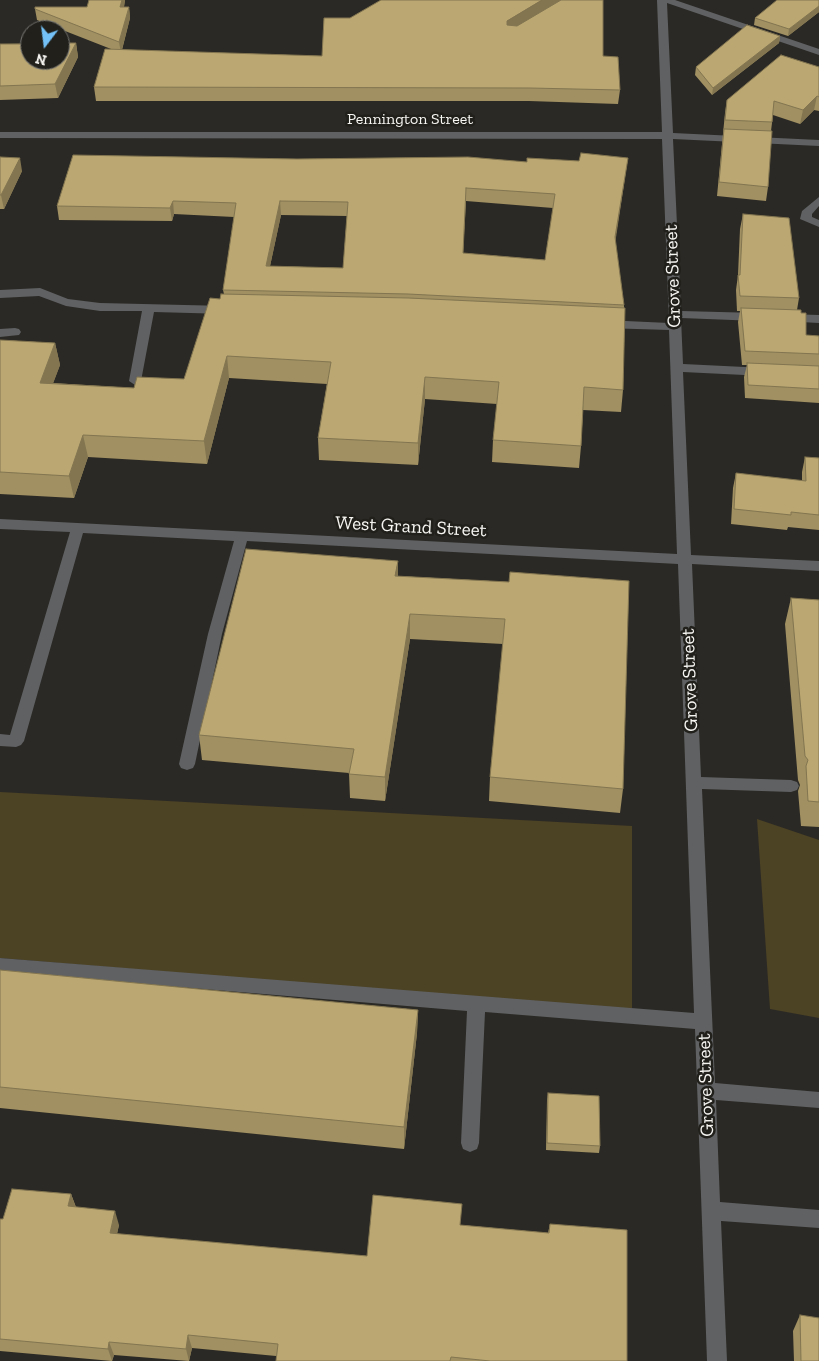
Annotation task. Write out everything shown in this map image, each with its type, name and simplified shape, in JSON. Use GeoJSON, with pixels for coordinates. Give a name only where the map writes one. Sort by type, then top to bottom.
{"type":"FeatureCollection","features":[{"type":"Feature","properties":{"kind":"street","name":"Grove Street"},"geometry":{"type":"LineString","coordinates":[[662,0],[716,1361]]}},
{"type":"Feature","properties":{"kind":"street"},"geometry":{"type":"LineString","coordinates":[[666,0],[819,52]]}},
{"type":"Feature","properties":{"kind":"street","name":"Pennington Street"},"geometry":{"type":"LineString","coordinates":[[0,135],[667,136],[819,143]]}},
{"type":"Feature","properties":{"kind":"street"},"geometry":{"type":"LineString","coordinates":[[819,200],[806,214],[806,219],[819,224]]}},
{"type":"Feature","properties":{"kind":"street"},"geometry":{"type":"LineString","coordinates":[[0,294],[40,292],[66,302],[100,307],[240,310]]}},
{"type":"Feature","properties":{"kind":"street"},"geometry":{"type":"LineString","coordinates":[[135,381],[149,308]]}},
{"type":"Feature","properties":{"kind":"street"},"geometry":{"type":"LineString","coordinates":[[590,323],[675,320],[819,319]]}},
{"type":"Feature","properties":{"kind":"street"},"geometry":{"type":"LineString","coordinates":[[0,333],[15,332]]}},
{"type":"Feature","properties":{"kind":"street"},"geometry":{"type":"LineString","coordinates":[[677,368],[781,373]]}},
{"type":"Feature","properties":{"kind":"street","name":"West Grand Street"},"geometry":{"type":"LineString","coordinates":[[0,524],[819,566]]}},
{"type":"Feature","properties":{"kind":"street"},"geometry":{"type":"LineString","coordinates":[[0,740],[16,741],[78,527]]}},
{"type":"Feature","properties":{"kind":"street"},"geometry":{"type":"LineString","coordinates":[[187,764],[214,634],[242,536]]}},
{"type":"Feature","properties":{"kind":"street"},"geometry":{"type":"LineString","coordinates":[[694,783],[791,786]]}},
{"type":"Feature","properties":{"kind":"street"},"geometry":{"type":"LineString","coordinates":[[0,965],[703,1022]]}},
{"type":"Feature","properties":{"kind":"street"},"geometry":{"type":"LineString","coordinates":[[470,1143],[476,1004]]}},
{"type":"Feature","properties":{"kind":"street"},"geometry":{"type":"LineString","coordinates":[[706,1091],[819,1100]]}},
{"type":"Feature","properties":{"kind":"street"},"geometry":{"type":"LineString","coordinates":[[710,1211],[819,1219]]}},
{"type":"Feature","properties":{"kind":"shaded area"},"geometry":{"type":"Polygon","coordinates":[[[0,792],[632,826],[632,1011],[0,958],[0,792]]]}},
{"type":"Feature","properties":{"kind":"shaded area"},"geometry":{"type":"Polygon","coordinates":[[[757,819],[819,840],[819,1018],[770,1009],[757,819]]]}},
{"type":"Feature","properties":{"kind":"building"},"geometry":{"type":"Polygon","coordinates":[[[89,0],[122,0],[120,7],[129,7],[119,42],[70,23],[70,20],[63,20],[35,9],[35,7],[87,7],[89,0]]]}},
{"type":"Feature","properties":{"kind":"building"},"geometry":{"type":"Polygon","coordinates":[[[381,0],[542,0],[507,21],[507,25],[517,26],[561,0],[603,0],[603,56],[618,57],[620,90],[94,87],[105,49],[322,56],[324,18],[350,18],[381,0]]]}},
{"type":"Feature","properties":{"kind":"building"},"geometry":{"type":"Polygon","coordinates":[[[777,0],[819,0],[819,6],[789,29],[755,18],[777,0]]]}},
{"type":"Feature","properties":{"kind":"building"},"geometry":{"type":"Polygon","coordinates":[[[747,25],[780,36],[713,88],[696,67],[747,25]]]}},
{"type":"Feature","properties":{"kind":"building"},"geometry":{"type":"Polygon","coordinates":[[[70,43],[76,43],[70,55],[70,43]]]}},
{"type":"Feature","properties":{"kind":"building"},"geometry":{"type":"Polygon","coordinates":[[[0,44],[20,44],[20,70],[62,70],[55,84],[0,86],[0,44]]]}},
{"type":"Feature","properties":{"kind":"building"},"geometry":{"type":"Polygon","coordinates":[[[781,55],[819,67],[819,97],[817,96],[803,110],[774,101],[772,122],[725,120],[727,100],[781,55]]]}},
{"type":"Feature","properties":{"kind":"building"},"geometry":{"type":"Polygon","coordinates":[[[724,129],[772,131],[768,187],[719,182],[724,129]]]}},
{"type":"Feature","properties":{"kind":"building"},"geometry":{"type":"Polygon","coordinates":[[[581,153],[628,158],[615,237],[624,305],[408,294],[223,290],[236,203],[173,201],[170,208],[57,206],[73,155],[297,159],[468,157],[527,162],[527,158],[579,161],[581,153]],[[466,188],[463,253],[545,260],[555,194],[466,188]],[[280,201],[266,266],[343,268],[348,202],[280,201]]]}},
{"type":"Feature","properties":{"kind":"building"},"geometry":{"type":"Polygon","coordinates":[[[0,157],[20,158],[1,195],[0,195],[0,157]]]}},
{"type":"Feature","properties":{"kind":"building"},"geometry":{"type":"Polygon","coordinates":[[[743,214],[789,218],[799,298],[740,296],[738,275],[740,275],[743,214]]]}},
{"type":"Feature","properties":{"kind":"building"},"geometry":{"type":"Polygon","coordinates":[[[221,294],[408,298],[625,308],[623,390],[584,387],[581,446],[493,440],[499,382],[425,377],[418,443],[318,438],[331,362],[227,356],[204,441],[83,435],[69,476],[0,472],[0,340],[55,343],[40,383],[134,388],[137,377],[184,379],[210,298],[220,299],[221,294]]]}},
{"type":"Feature","properties":{"kind":"building"},"geometry":{"type":"Polygon","coordinates":[[[741,308],[801,310],[801,313],[806,313],[806,335],[819,336],[819,354],[745,351],[741,308]]]}},
{"type":"Feature","properties":{"kind":"building"},"geometry":{"type":"Polygon","coordinates":[[[747,363],[819,366],[819,389],[748,385],[747,363]]]}},
{"type":"Feature","properties":{"kind":"building"},"geometry":{"type":"Polygon","coordinates":[[[805,457],[819,458],[819,515],[791,512],[791,515],[734,509],[736,473],[806,481],[805,457]]]}},
{"type":"Feature","properties":{"kind":"building"},"geometry":{"type":"Polygon","coordinates":[[[246,549],[398,561],[395,576],[509,582],[510,572],[629,581],[623,789],[490,777],[505,619],[410,614],[385,777],[349,774],[354,749],[199,735],[246,549]]]}},
{"type":"Feature","properties":{"kind":"building"},"geometry":{"type":"Polygon","coordinates":[[[791,598],[819,600],[819,802],[808,801],[806,766],[808,760],[805,756],[791,598]]]}},
{"type":"Feature","properties":{"kind":"building"},"geometry":{"type":"Polygon","coordinates":[[[0,970],[418,1010],[404,1127],[0,1087],[0,970]]]}},
{"type":"Feature","properties":{"kind":"building"},"geometry":{"type":"Polygon","coordinates":[[[548,1093],[599,1096],[600,1146],[547,1143],[548,1093]]]}},
{"type":"Feature","properties":{"kind":"building"},"geometry":{"type":"Polygon","coordinates":[[[12,1189],[71,1194],[68,1206],[115,1211],[110,1233],[367,1256],[373,1195],[462,1204],[460,1225],[549,1233],[550,1224],[627,1230],[627,1361],[490,1361],[451,1357],[450,1361],[276,1361],[278,1344],[188,1335],[186,1349],[109,1342],[108,1349],[0,1339],[0,1219],[3,1219],[12,1189]]]}},
{"type":"Feature","properties":{"kind":"building"},"geometry":{"type":"Polygon","coordinates":[[[800,1315],[819,1318],[819,1361],[801,1361],[800,1315]]]}}]}
